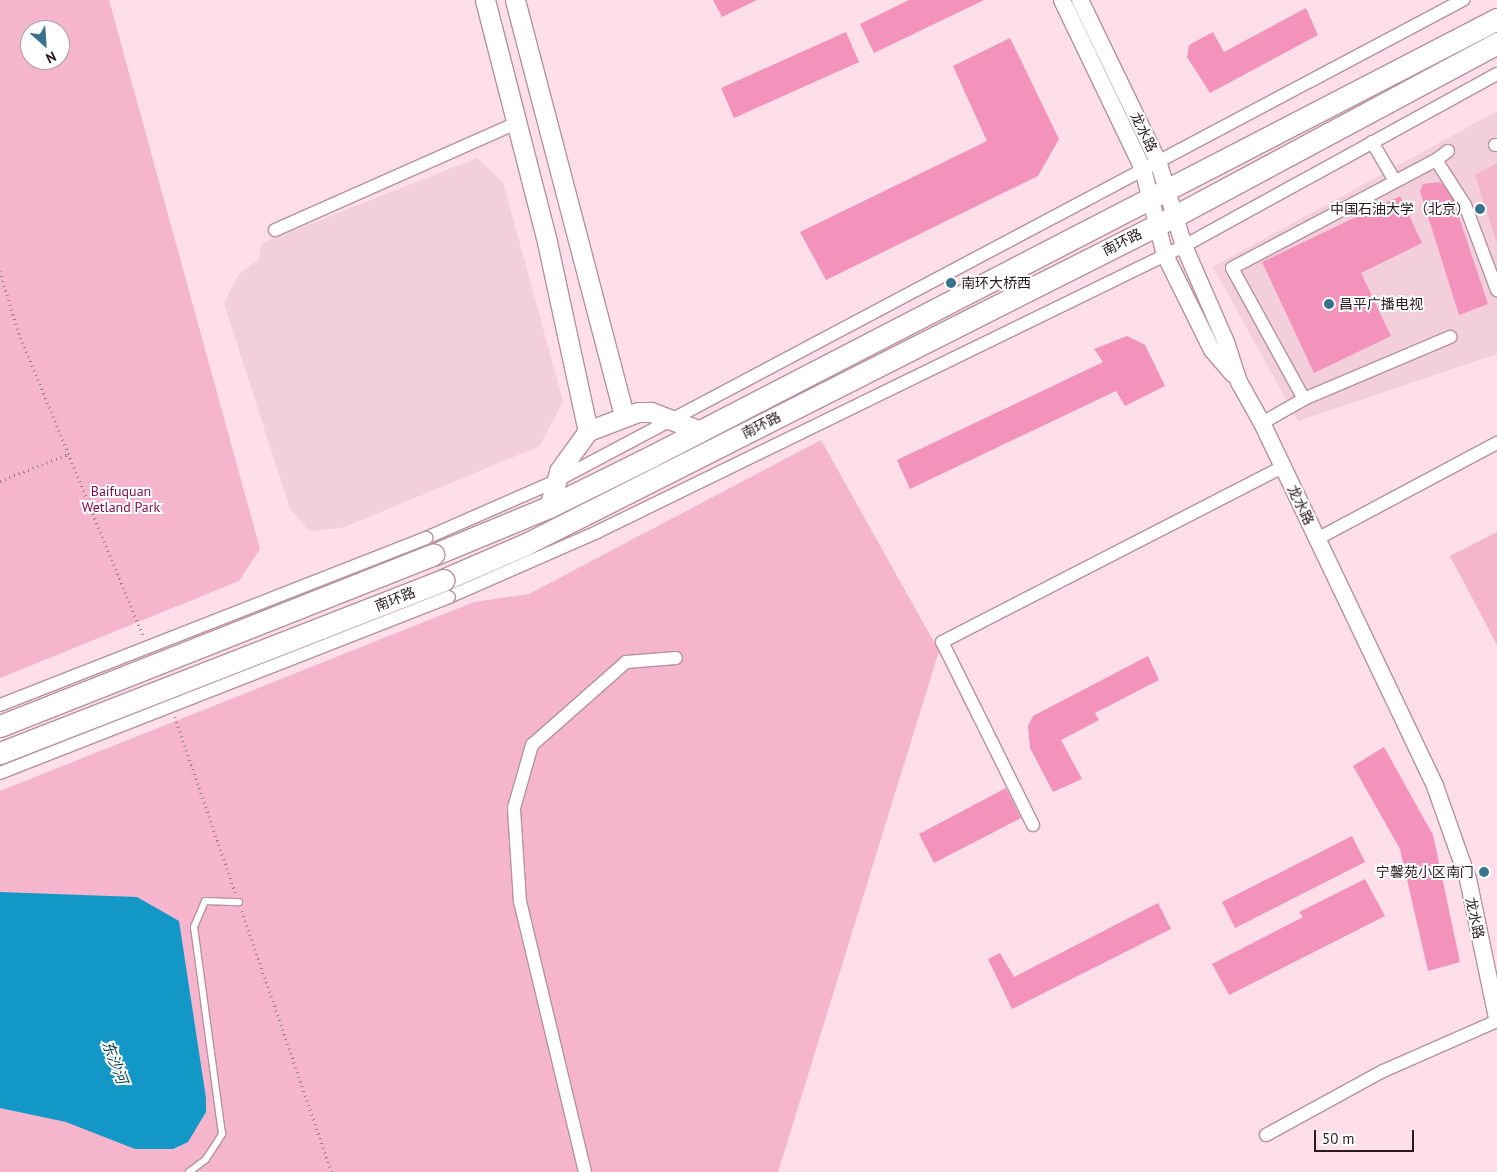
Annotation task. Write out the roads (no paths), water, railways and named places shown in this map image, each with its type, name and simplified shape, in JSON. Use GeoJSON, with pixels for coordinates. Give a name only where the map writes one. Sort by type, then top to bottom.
{"type":"FeatureCollection","features":[{"type":"Feature","properties":{"kind":"main road"},"geometry":{"type":"LineString","coordinates":[[485,0],[547,242],[588,431]]}},
{"type":"Feature","properties":{"kind":"main road"},"geometry":{"type":"LineString","coordinates":[[515,0],[624,416]]}},
{"type":"Feature","properties":{"kind":"main road","name":"南环路"},"geometry":{"type":"LineString","coordinates":[[0,726],[429,547],[548,507],[1497,19]]}},
{"type":"Feature","properties":{"kind":"main road","name":"南环路"},"geometry":{"type":"LineString","coordinates":[[0,753],[446,588],[526,544],[1166,220],[1497,43]]}},
{"type":"Feature","properties":{"kind":"main road"},"geometry":{"type":"LineString","coordinates":[[548,507],[559,471],[588,431],[638,412],[651,412],[698,430]]}},
{"type":"Feature","properties":{"kind":"street","name":"龙水路"},"geometry":{"type":"LineString","coordinates":[[1062,0],[1143,169],[1159,194]]}},
{"type":"Feature","properties":{"kind":"street","name":"龙水路"},"geometry":{"type":"LineString","coordinates":[[1080,0],[1158,161],[1159,194],[1166,220],[1184,246],[1226,342],[1240,382],[1262,423],[1435,786],[1468,879],[1497,1019]]}},
{"type":"Feature","properties":{"kind":"street"},"geometry":{"type":"LineString","coordinates":[[0,705],[429,547],[1463,0]]}},
{"type":"Feature","properties":{"kind":"street"},"geometry":{"type":"LineString","coordinates":[[0,772],[446,588],[597,532],[1184,246],[1497,74]]}},
{"type":"Feature","properties":{"kind":"street"},"geometry":{"type":"LineString","coordinates":[[275,230],[516,123]]}},
{"type":"Feature","properties":{"kind":"street"},"geometry":{"type":"LineString","coordinates":[[1372,142],[1395,181]]}},
{"type":"Feature","properties":{"kind":"street"},"geometry":{"type":"LineString","coordinates":[[1304,400],[1232,268],[1436,160],[1448,151]]}},
{"type":"Feature","properties":{"kind":"street"},"geometry":{"type":"LineString","coordinates":[[1436,160],[1465,205],[1497,290]]}},
{"type":"Feature","properties":{"kind":"street"},"geometry":{"type":"LineString","coordinates":[[1166,220],[1165,255],[1212,350],[1240,382]]}},
{"type":"Feature","properties":{"kind":"street"},"geometry":{"type":"LineString","coordinates":[[1262,423],[1304,400],[1450,337]]}},
{"type":"Feature","properties":{"kind":"street"},"geometry":{"type":"LineString","coordinates":[[1317,539],[1497,443]]}},
{"type":"Feature","properties":{"kind":"street"},"geometry":{"type":"LineString","coordinates":[[1033,824],[942,642],[1282,467]]}},
{"type":"Feature","properties":{"kind":"street"},"geometry":{"type":"LineString","coordinates":[[585,1172],[520,902],[514,808],[532,745],[626,662],[676,658]]}},
{"type":"Feature","properties":{"kind":"street"},"geometry":{"type":"LineString","coordinates":[[1266,1135],[1392,1066],[1497,1019]]}},
{"type":"Feature","properties":{"kind":"lane"},"geometry":{"type":"LineString","coordinates":[[189,1172],[206,1159],[222,1134],[194,927],[205,901],[239,902]]}},
{"type":"Feature","properties":{"kind":"water","name":"东沙河"},"geometry":{"type":"Polygon","coordinates":[[[0,892],[137,897],[179,921],[206,1098],[206,1112],[188,1142],[173,1149],[135,1149],[66,1122],[0,1108],[0,892]]]}},
{"type":"Feature","properties":{"kind":"place","name":"中国石油大学（北京）"},"geometry":{"type":"Point","coordinates":[1480,209]}},
{"type":"Feature","properties":{"kind":"place","name":"南环大桥西"},"geometry":{"type":"Point","coordinates":[951,283]}},
{"type":"Feature","properties":{"kind":"place","name":"昌平广播电视"},"geometry":{"type":"Point","coordinates":[1329,304]}},
{"type":"Feature","properties":{"kind":"place","name":"宁馨苑小区南门"},"geometry":{"type":"Point","coordinates":[1484,872]}},
{"type":"Feature","properties":{"kind":"park label","name":"Baifuquan Wetland Park"},"geometry":{"type":"Point","coordinates":[121,500]}}]}
